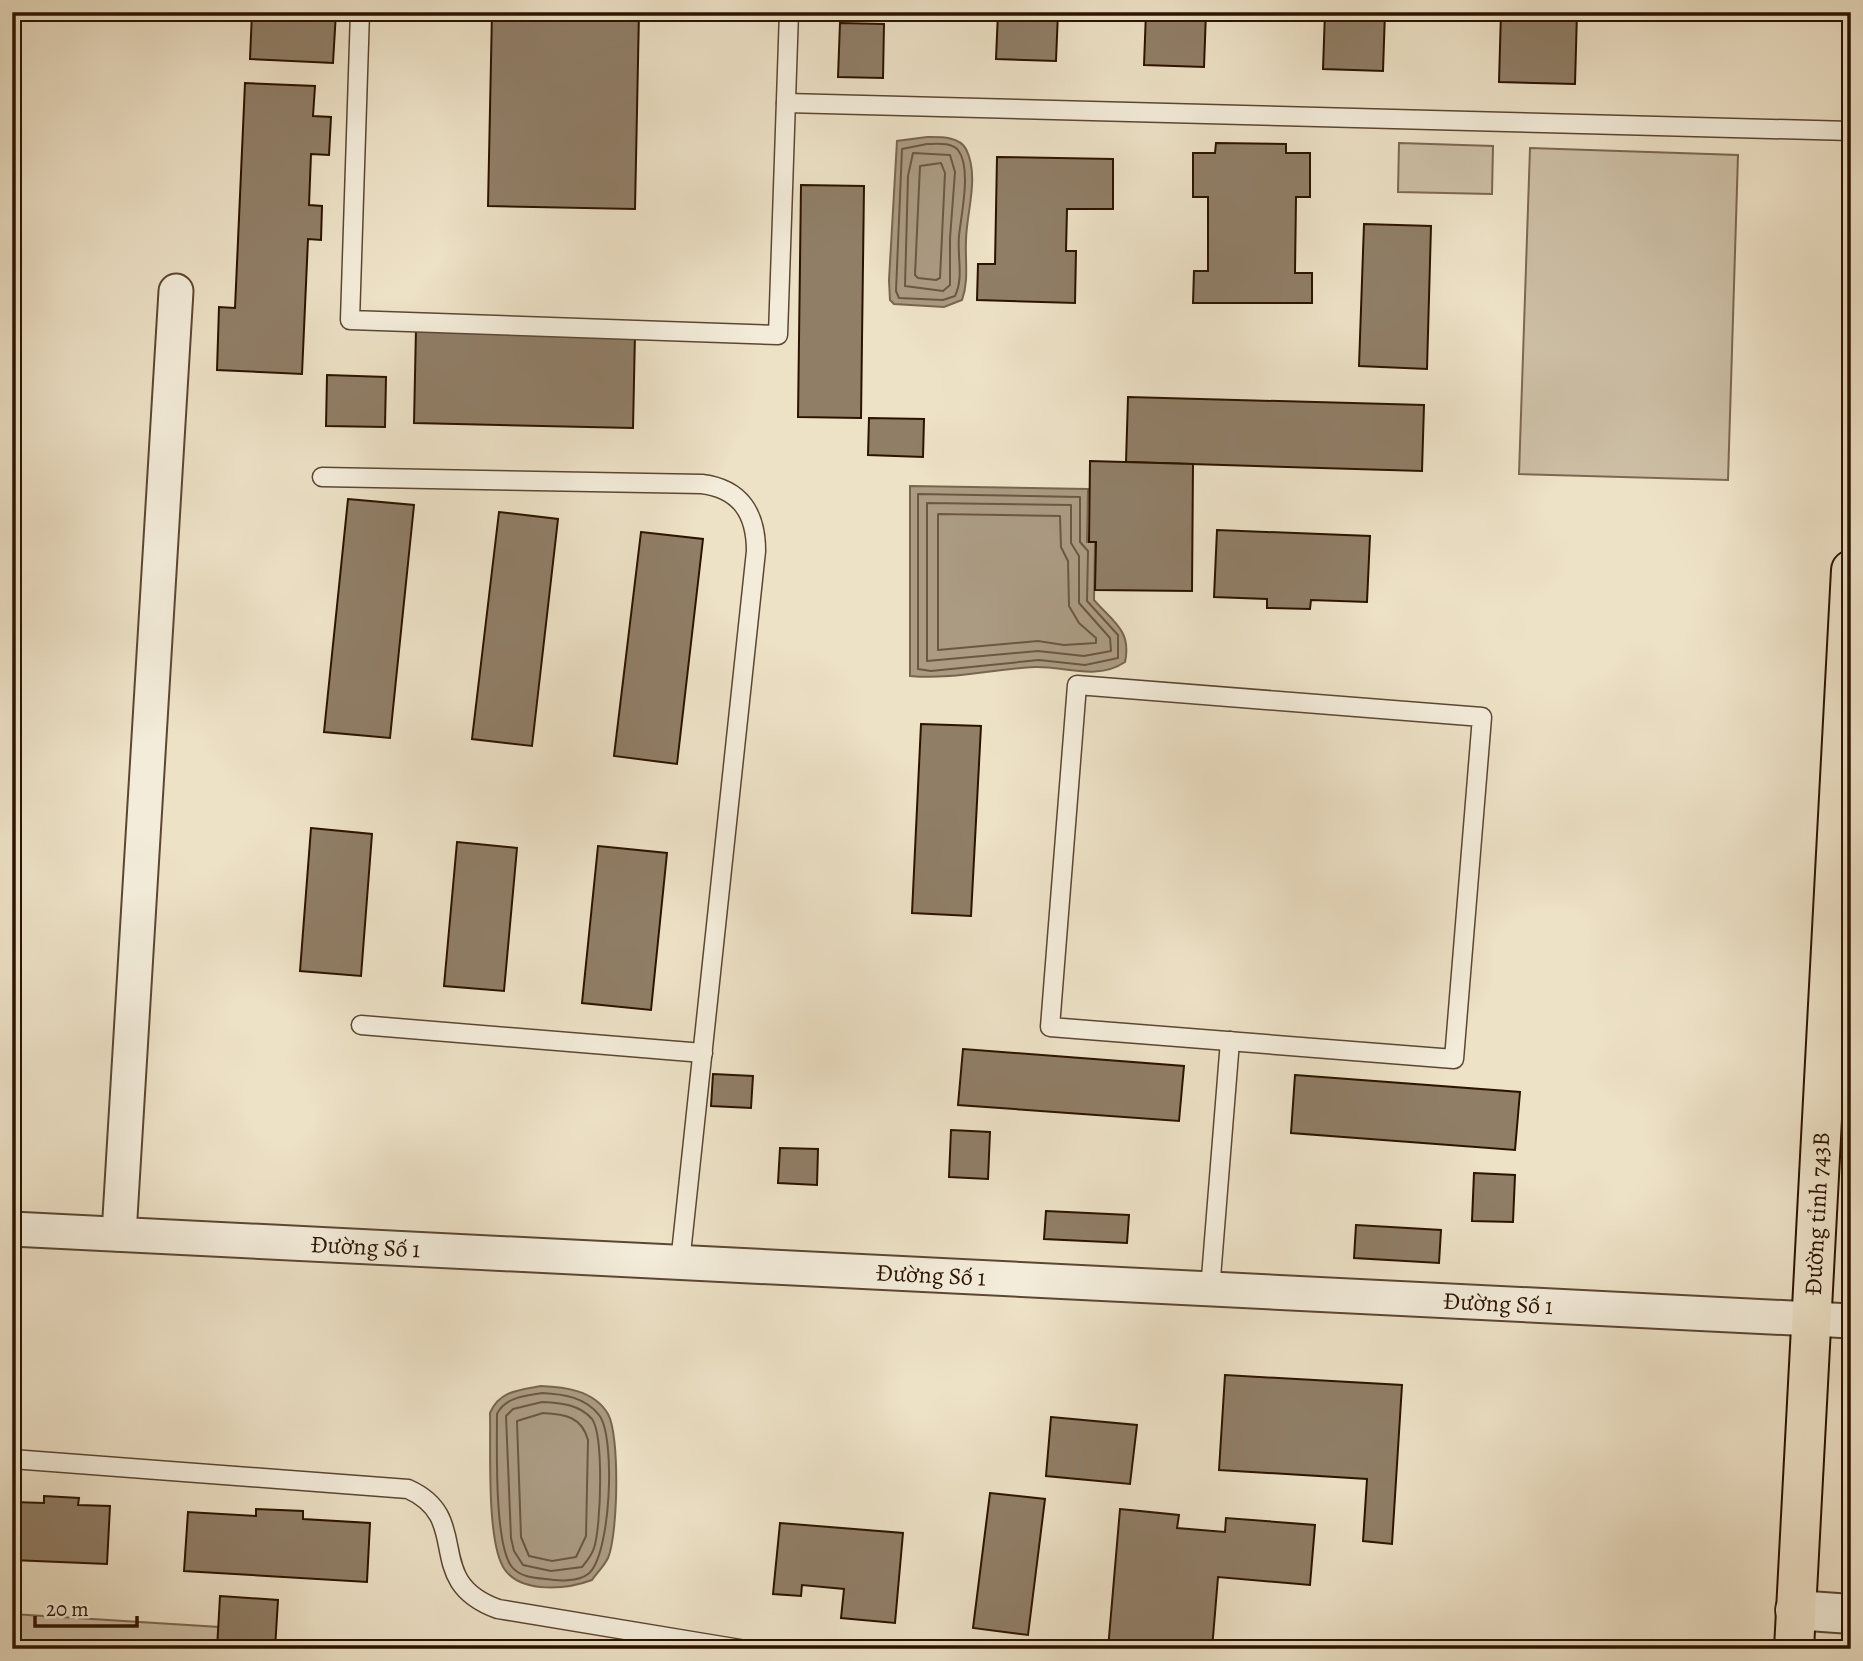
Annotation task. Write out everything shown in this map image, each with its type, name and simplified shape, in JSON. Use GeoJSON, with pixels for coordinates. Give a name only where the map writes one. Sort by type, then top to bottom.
{"type":"FeatureCollection","features":[{"type":"Feature","properties":{"kind":"main road","name":"Đường tỉnh 743B"},"geometry":{"type":"LineString","coordinates":[[1794,1649],[1851,570]]}},
{"type":"Feature","properties":{"kind":"street"},"geometry":{"type":"LineString","coordinates":[[119,1234],[176,292]]}},
{"type":"Feature","properties":{"kind":"street","name":"Đường Số 1"},"geometry":{"type":"LineString","coordinates":[[12,1229],[1851,1321]]}},
{"type":"Feature","properties":{"kind":"street"},"geometry":{"type":"LineString","coordinates":[[1795,1610],[1851,1614]]}},
{"type":"Feature","properties":{"kind":"lane"},"geometry":{"type":"LineString","coordinates":[[360,12],[350,320],[778,335],[789,12]]}},
{"type":"Feature","properties":{"kind":"lane"},"geometry":{"type":"LineString","coordinates":[[786,103],[1851,131]]}},
{"type":"Feature","properties":{"kind":"lane"},"geometry":{"type":"LineString","coordinates":[[322,477],[702,484],[731,492],[750,512],[756,530],[756,551],[680,1263]]}},
{"type":"Feature","properties":{"kind":"lane"},"geometry":{"type":"LineString","coordinates":[[1077,685],[1482,717],[1454,1059],[1230,1041],[1050,1027],[1077,685]]}},
{"type":"Feature","properties":{"kind":"lane"},"geometry":{"type":"LineString","coordinates":[[361,1025],[703,1053]]}},
{"type":"Feature","properties":{"kind":"lane"},"geometry":{"type":"LineString","coordinates":[[1210,1290],[1230,1041]]}},
{"type":"Feature","properties":{"kind":"lane"},"geometry":{"type":"LineString","coordinates":[[12,1459],[408,1489],[419,1494],[438,1511],[443,1521],[452,1569],[461,1585],[484,1604],[498,1609],[740,1649]]}},
{"type":"Feature","properties":{"kind":"shaded area"},"geometry":{"type":"Polygon","coordinates":[[[1399,143],[1493,146],[1492,194],[1398,192],[1399,143]]]}},
{"type":"Feature","properties":{"kind":"shaded area"},"geometry":{"type":"Polygon","coordinates":[[[1530,148],[1738,155],[1728,480],[1519,474],[1530,148]]]}},
{"type":"Feature","properties":{"kind":"shaded area"},"geometry":{"type":"Polygon","coordinates":[[[12,1614],[219,1627],[217,1649],[12,1649],[12,1614]]]}},
{"type":"Feature","properties":{"kind":"water"},"geometry":{"type":"Polygon","coordinates":[[[927,137],[949,138],[963,145],[972,171],[964,293],[962,300],[944,307],[894,304],[890,300],[897,141],[927,137]]]}},
{"type":"Feature","properties":{"kind":"water"},"geometry":{"type":"Polygon","coordinates":[[[910,486],[1088,489],[1087,542],[1095,542],[1094,600],[1114,620],[1123,634],[1126,642],[1125,662],[1114,668],[1092,672],[1035,667],[941,677],[910,676],[910,486]]]}},
{"type":"Feature","properties":{"kind":"water"},"geometry":{"type":"Polygon","coordinates":[[[541,1386],[559,1387],[587,1395],[602,1406],[612,1425],[616,1463],[616,1508],[608,1558],[592,1580],[571,1586],[534,1586],[513,1578],[505,1570],[499,1557],[495,1539],[490,1471],[490,1413],[504,1396],[541,1386]]]}},
{"type":"Feature","properties":{"kind":"building"},"geometry":{"type":"Polygon","coordinates":[[[252,12],[336,12],[333,63],[250,59],[252,12]]]}},
{"type":"Feature","properties":{"kind":"building"},"geometry":{"type":"Polygon","coordinates":[[[492,12],[639,12],[635,209],[488,206],[492,12]]]}},
{"type":"Feature","properties":{"kind":"building"},"geometry":{"type":"Polygon","coordinates":[[[998,12],[1058,12],[1056,61],[996,59],[998,12]]]}},
{"type":"Feature","properties":{"kind":"building"},"geometry":{"type":"Polygon","coordinates":[[[1146,12],[1206,12],[1204,67],[1144,65],[1146,12]]]}},
{"type":"Feature","properties":{"kind":"building"},"geometry":{"type":"Polygon","coordinates":[[[1325,12],[1385,12],[1383,71],[1323,69],[1325,12]]]}},
{"type":"Feature","properties":{"kind":"building"},"geometry":{"type":"Polygon","coordinates":[[[1501,12],[1577,12],[1575,84],[1499,82],[1501,12]]]}},
{"type":"Feature","properties":{"kind":"building"},"geometry":{"type":"Polygon","coordinates":[[[840,23],[884,24],[883,78],[838,77],[840,23]]]}},
{"type":"Feature","properties":{"kind":"building"},"geometry":{"type":"Polygon","coordinates":[[[245,83],[315,86],[313,116],[331,117],[329,155],[311,154],[309,205],[322,206],[321,240],[308,239],[302,374],[217,370],[219,307],[235,308],[245,83]]]}},
{"type":"Feature","properties":{"kind":"building"},"geometry":{"type":"Polygon","coordinates":[[[1216,143],[1286,144],[1286,153],[1310,153],[1310,197],[1296,197],[1295,273],[1312,273],[1312,303],[1193,303],[1194,271],[1208,271],[1208,197],[1193,197],[1193,153],[1215,153],[1216,143]]]}},
{"type":"Feature","properties":{"kind":"building"},"geometry":{"type":"Polygon","coordinates":[[[997,157],[1113,159],[1113,209],[1067,209],[1066,251],[1076,251],[1075,303],[977,300],[978,264],[995,264],[997,157]]]}},
{"type":"Feature","properties":{"kind":"building"},"geometry":{"type":"Polygon","coordinates":[[[801,185],[864,186],[861,418],[798,417],[801,185]]]}},
{"type":"Feature","properties":{"kind":"building"},"geometry":{"type":"Polygon","coordinates":[[[1364,224],[1431,226],[1427,369],[1359,366],[1364,224]]]}},
{"type":"Feature","properties":{"kind":"building"},"geometry":{"type":"Polygon","coordinates":[[[416,328],[635,333],[633,428],[414,423],[416,328]]]}},
{"type":"Feature","properties":{"kind":"building"},"geometry":{"type":"Polygon","coordinates":[[[327,375],[386,377],[385,427],[326,426],[327,375]]]}},
{"type":"Feature","properties":{"kind":"building"},"geometry":{"type":"Polygon","coordinates":[[[1128,397],[1424,405],[1422,471],[1126,462],[1128,397]]]}},
{"type":"Feature","properties":{"kind":"building"},"geometry":{"type":"Polygon","coordinates":[[[869,418],[924,419],[923,457],[868,455],[869,418]]]}},
{"type":"Feature","properties":{"kind":"building"},"geometry":{"type":"Polygon","coordinates":[[[1090,461],[1193,464],[1192,591],[1095,590],[1096,542],[1089,542],[1090,461]]]}},
{"type":"Feature","properties":{"kind":"building"},"geometry":{"type":"Polygon","coordinates":[[[348,499],[414,505],[390,738],[324,732],[348,499]]]}},
{"type":"Feature","properties":{"kind":"building"},"geometry":{"type":"Polygon","coordinates":[[[499,512],[558,519],[532,746],[472,739],[499,512]]]}},
{"type":"Feature","properties":{"kind":"building"},"geometry":{"type":"Polygon","coordinates":[[[1217,530],[1370,536],[1367,602],[1311,600],[1310,609],[1267,608],[1267,599],[1214,597],[1217,530]]]}},
{"type":"Feature","properties":{"kind":"building"},"geometry":{"type":"Polygon","coordinates":[[[641,532],[703,539],[677,764],[614,756],[641,532]]]}},
{"type":"Feature","properties":{"kind":"building"},"geometry":{"type":"Polygon","coordinates":[[[921,724],[981,726],[971,916],[912,913],[921,724]]]}},
{"type":"Feature","properties":{"kind":"building"},"geometry":{"type":"Polygon","coordinates":[[[311,828],[372,834],[361,976],[300,971],[311,828]]]}},
{"type":"Feature","properties":{"kind":"building"},"geometry":{"type":"Polygon","coordinates":[[[457,842],[517,848],[504,991],[444,986],[457,842]]]}},
{"type":"Feature","properties":{"kind":"building"},"geometry":{"type":"Polygon","coordinates":[[[598,846],[667,853],[651,1010],[582,1003],[598,846]]]}},
{"type":"Feature","properties":{"kind":"building"},"geometry":{"type":"Polygon","coordinates":[[[963,1049],[1184,1066],[1179,1121],[958,1105],[963,1049]]]}},
{"type":"Feature","properties":{"kind":"building"},"geometry":{"type":"Polygon","coordinates":[[[713,1074],[753,1076],[751,1108],[711,1106],[713,1074]]]}},
{"type":"Feature","properties":{"kind":"building"},"geometry":{"type":"Polygon","coordinates":[[[1295,1075],[1520,1092],[1515,1150],[1291,1133],[1295,1075]]]}},
{"type":"Feature","properties":{"kind":"building"},"geometry":{"type":"Polygon","coordinates":[[[951,1130],[990,1132],[988,1179],[949,1177],[951,1130]]]}},
{"type":"Feature","properties":{"kind":"building"},"geometry":{"type":"Polygon","coordinates":[[[780,1148],[818,1149],[817,1185],[778,1183],[780,1148]]]}},
{"type":"Feature","properties":{"kind":"building"},"geometry":{"type":"Polygon","coordinates":[[[1474,1173],[1515,1175],[1513,1222],[1472,1221],[1474,1173]]]}},
{"type":"Feature","properties":{"kind":"building"},"geometry":{"type":"Polygon","coordinates":[[[1046,1211],[1129,1215],[1127,1243],[1044,1239],[1046,1211]]]}},
{"type":"Feature","properties":{"kind":"building"},"geometry":{"type":"Polygon","coordinates":[[[1356,1225],[1441,1230],[1439,1263],[1354,1258],[1356,1225]]]}},
{"type":"Feature","properties":{"kind":"building"},"geometry":{"type":"Polygon","coordinates":[[[1225,1375],[1402,1385],[1392,1544],[1363,1541],[1367,1479],[1219,1470],[1225,1375]]]}},
{"type":"Feature","properties":{"kind":"building"},"geometry":{"type":"Polygon","coordinates":[[[1051,1417],[1137,1425],[1130,1484],[1046,1476],[1051,1417]]]}},
{"type":"Feature","properties":{"kind":"building"},"geometry":{"type":"Polygon","coordinates":[[[990,1493],[1045,1499],[1028,1635],[973,1628],[990,1493]]]}},
{"type":"Feature","properties":{"kind":"building"},"geometry":{"type":"Polygon","coordinates":[[[44,1496],[79,1498],[78,1505],[110,1506],[107,1564],[12,1560],[13,1502],[44,1503],[44,1496]]]}},
{"type":"Feature","properties":{"kind":"building"},"geometry":{"type":"Polygon","coordinates":[[[256,1509],[303,1511],[303,1519],[370,1523],[367,1582],[184,1571],[188,1512],[256,1516],[256,1509]]]}},
{"type":"Feature","properties":{"kind":"building"},"geometry":{"type":"Polygon","coordinates":[[[1120,1509],[1179,1515],[1177,1528],[1225,1532],[1226,1518],[1315,1525],[1310,1585],[1218,1577],[1212,1649],[1108,1649],[1120,1509]]]}},
{"type":"Feature","properties":{"kind":"building"},"geometry":{"type":"Polygon","coordinates":[[[780,1523],[903,1533],[895,1623],[841,1618],[844,1589],[802,1585],[801,1596],[773,1594],[780,1523]]]}},
{"type":"Feature","properties":{"kind":"building"},"geometry":{"type":"Polygon","coordinates":[[[220,1596],[278,1600],[275,1649],[217,1649],[220,1596]]]}}]}
